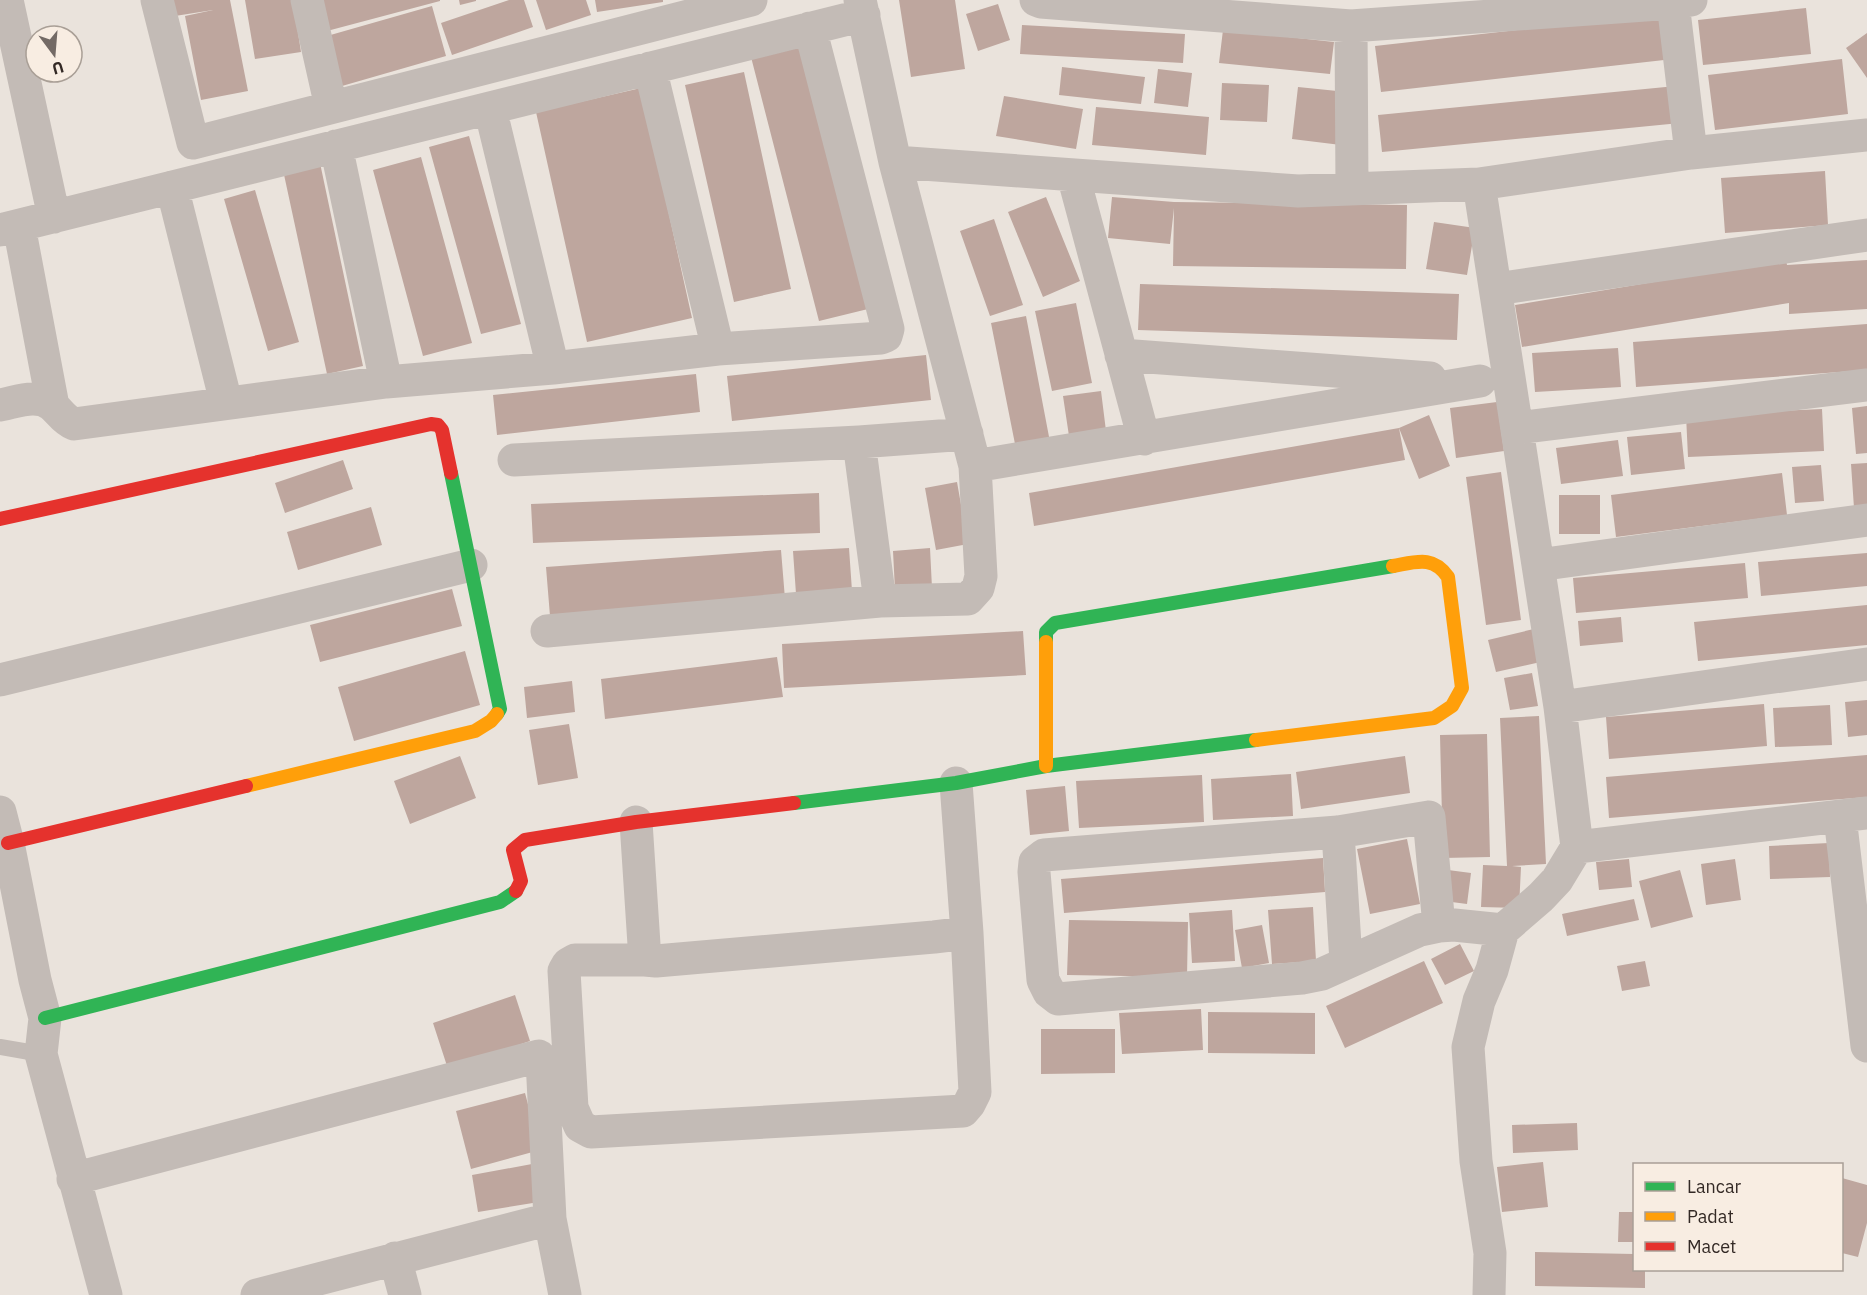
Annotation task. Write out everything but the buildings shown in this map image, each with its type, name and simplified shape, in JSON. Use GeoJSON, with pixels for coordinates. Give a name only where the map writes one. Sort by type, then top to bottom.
{"type":"FeatureCollection","features":[{"type":"Feature","properties":{"kind":"street"},"geometry":{"type":"LineString","coordinates":[[7,0],[54,217]]}},
{"type":"Feature","properties":{"kind":"street"},"geometry":{"type":"LineString","coordinates":[[157,0],[193,143],[751,0]]}},
{"type":"Feature","properties":{"kind":"street"},"geometry":{"type":"LineString","coordinates":[[307,0],[332,107]]}},
{"type":"Feature","properties":{"kind":"street"},"geometry":{"type":"LineString","coordinates":[[1036,0],[1351,26],[1682,2],[1691,153]]}},
{"type":"Feature","properties":{"kind":"street"},"geometry":{"type":"LineString","coordinates":[[53,406],[9,228],[650,68],[840,13]]}},
{"type":"Feature","properties":{"kind":"street"},"geometry":{"type":"LineString","coordinates":[[547,631],[880,602],[968,599],[978,588],[981,576],[975,466],[894,162],[840,13]]}},
{"type":"Feature","properties":{"kind":"street"},"geometry":{"type":"LineString","coordinates":[[0,405],[38,398],[45,400],[64,419],[74,424],[386,382],[553,368],[718,349],[886,336],[888,329],[840,13]]}},
{"type":"Feature","properties":{"kind":"street"},"geometry":{"type":"LineString","coordinates":[[1351,26],[1352,189]]}},
{"type":"Feature","properties":{"kind":"street"},"geometry":{"type":"LineString","coordinates":[[650,68],[718,349]]}},
{"type":"Feature","properties":{"kind":"street"},"geometry":{"type":"LineString","coordinates":[[490,108],[553,368]]}},
{"type":"Feature","properties":{"kind":"street"},"geometry":{"type":"LineString","coordinates":[[894,162],[1298,191],[1479,184],[1691,153],[1867,135]]}},
{"type":"Feature","properties":{"kind":"street"},"geometry":{"type":"LineString","coordinates":[[336,146],[386,382]]}},
{"type":"Feature","properties":{"kind":"street"},"geometry":{"type":"LineString","coordinates":[[1073,175],[1144,439]]}},
{"type":"Feature","properties":{"kind":"street"},"geometry":{"type":"LineString","coordinates":[[1479,184],[1496,289],[1494,380],[1517,428],[1560,707],[1577,847],[1557,880],[1503,930],[1492,970],[1479,1001],[1468,1047],[1476,1161],[1490,1253],[1489,1295]]}},
{"type":"Feature","properties":{"kind":"street"},"geometry":{"type":"LineString","coordinates":[[172,187],[226,402]]}},
{"type":"Feature","properties":{"kind":"street"},"geometry":{"type":"LineString","coordinates":[[1496,289],[1867,235]]}},
{"type":"Feature","properties":{"kind":"street"},"geometry":{"type":"LineString","coordinates":[[1120,355],[1494,380]]}},
{"type":"Feature","properties":{"kind":"street"},"geometry":{"type":"LineString","coordinates":[[975,466],[1494,380]]}},
{"type":"Feature","properties":{"kind":"street"},"geometry":{"type":"LineString","coordinates":[[1517,428],[1867,385]]}},
{"type":"Feature","properties":{"kind":"street"},"geometry":{"type":"LineString","coordinates":[[0,519],[431,424],[438,425],[442,430],[500,709],[491,721],[475,731],[8,843]]}},
{"type":"Feature","properties":{"kind":"street"},"geometry":{"type":"LineString","coordinates":[[514,460],[967,434]]}},
{"type":"Feature","properties":{"kind":"street"},"geometry":{"type":"LineString","coordinates":[[859,442],[880,602]]}},
{"type":"Feature","properties":{"kind":"street"},"geometry":{"type":"LineString","coordinates":[[1538,565],[1867,520]]}},
{"type":"Feature","properties":{"kind":"street"},"geometry":{"type":"LineString","coordinates":[[45,1018],[500,902],[520,888],[521,882],[513,850],[525,840],[636,822],[956,783],[1046,766],[1434,718],[1449,711],[1462,688],[1448,577],[1442,568],[1433,562],[1422,561],[1055,623],[1046,632],[1046,766]]}},
{"type":"Feature","properties":{"kind":"street"},"geometry":{"type":"LineString","coordinates":[[0,680],[471,565]]}},
{"type":"Feature","properties":{"kind":"street"},"geometry":{"type":"LineString","coordinates":[[1560,707],[1867,664]]}},
{"type":"Feature","properties":{"kind":"street"},"geometry":{"type":"LineString","coordinates":[[956,783],[967,933],[975,1092],[963,1111],[591,1132],[580,1126],[572,1108],[564,971],[568,964],[575,960],[656,961],[967,933]]}},
{"type":"Feature","properties":{"kind":"street"},"geometry":{"type":"LineString","coordinates":[[0,812],[45,1018],[41,1054],[106,1295]]}},
{"type":"Feature","properties":{"kind":"street"},"geometry":{"type":"LineString","coordinates":[[1577,847],[1854,815],[1867,1046]]}},
{"type":"Feature","properties":{"kind":"street"},"geometry":{"type":"LineString","coordinates":[[1439,926],[1429,817],[1338,832],[1044,855],[1035,862],[1043,981],[1049,992],[1058,999],[1302,978],[1322,974],[1420,930],[1454,925],[1503,930]]}},
{"type":"Feature","properties":{"kind":"street"},"geometry":{"type":"LineString","coordinates":[[636,822],[645,960]]}},
{"type":"Feature","properties":{"kind":"street"},"geometry":{"type":"LineString","coordinates":[[1338,832],[1346,962]]}},
{"type":"Feature","properties":{"kind":"street"},"geometry":{"type":"LineString","coordinates":[[0,887],[11,931],[35,980]]}},
{"type":"Feature","properties":{"kind":"street"},"geometry":{"type":"LineString","coordinates":[[73,1179],[539,1056],[542,1060],[550,1219],[565,1295]]}},
{"type":"Feature","properties":{"kind":"street"},"geometry":{"type":"LineString","coordinates":[[262,1294],[550,1219]]}},
{"type":"Feature","properties":{"kind":"street"},"geometry":{"type":"LineString","coordinates":[[395,1258],[405,1295]]}},
{"type":"Feature","properties":{"kind":"lane"},"geometry":{"type":"LineString","coordinates":[[1,1045],[41,1054]]}},
{"type":"Feature","properties":{"kind":"traffic: fast"},"geometry":{"type":"LineString","coordinates":[[451,473],[500,709],[497,714]]}},
{"type":"Feature","properties":{"kind":"traffic: fast"},"geometry":{"type":"LineString","coordinates":[[1046,642],[1046,632],[1055,623],[1393,566]]}},
{"type":"Feature","properties":{"kind":"traffic: fast"},"geometry":{"type":"LineString","coordinates":[[794,803],[956,783],[1046,766],[1256,740]]}},
{"type":"Feature","properties":{"kind":"traffic: fast"},"geometry":{"type":"LineString","coordinates":[[45,1018],[500,902],[516,891]]}},
{"type":"Feature","properties":{"kind":"traffic: slow"},"geometry":{"type":"LineString","coordinates":[[1256,740],[1434,718],[1452,706],[1462,688],[1448,577],[1436,565],[1430,563],[1417,562],[1393,566]]}},
{"type":"Feature","properties":{"kind":"traffic: slow"},"geometry":{"type":"LineString","coordinates":[[1046,642],[1046,766]]}},
{"type":"Feature","properties":{"kind":"traffic: slow"},"geometry":{"type":"LineString","coordinates":[[246,786],[475,731],[491,721],[497,714]]}},
{"type":"Feature","properties":{"kind":"traffic: jam"},"geometry":{"type":"LineString","coordinates":[[0,519],[431,424],[438,425],[442,430],[451,473]]}},
{"type":"Feature","properties":{"kind":"traffic: jam"},"geometry":{"type":"LineString","coordinates":[[8,843],[246,786]]}},
{"type":"Feature","properties":{"kind":"traffic: jam"},"geometry":{"type":"LineString","coordinates":[[516,891],[521,881],[513,850],[525,840],[636,822],[794,803]]}}]}
